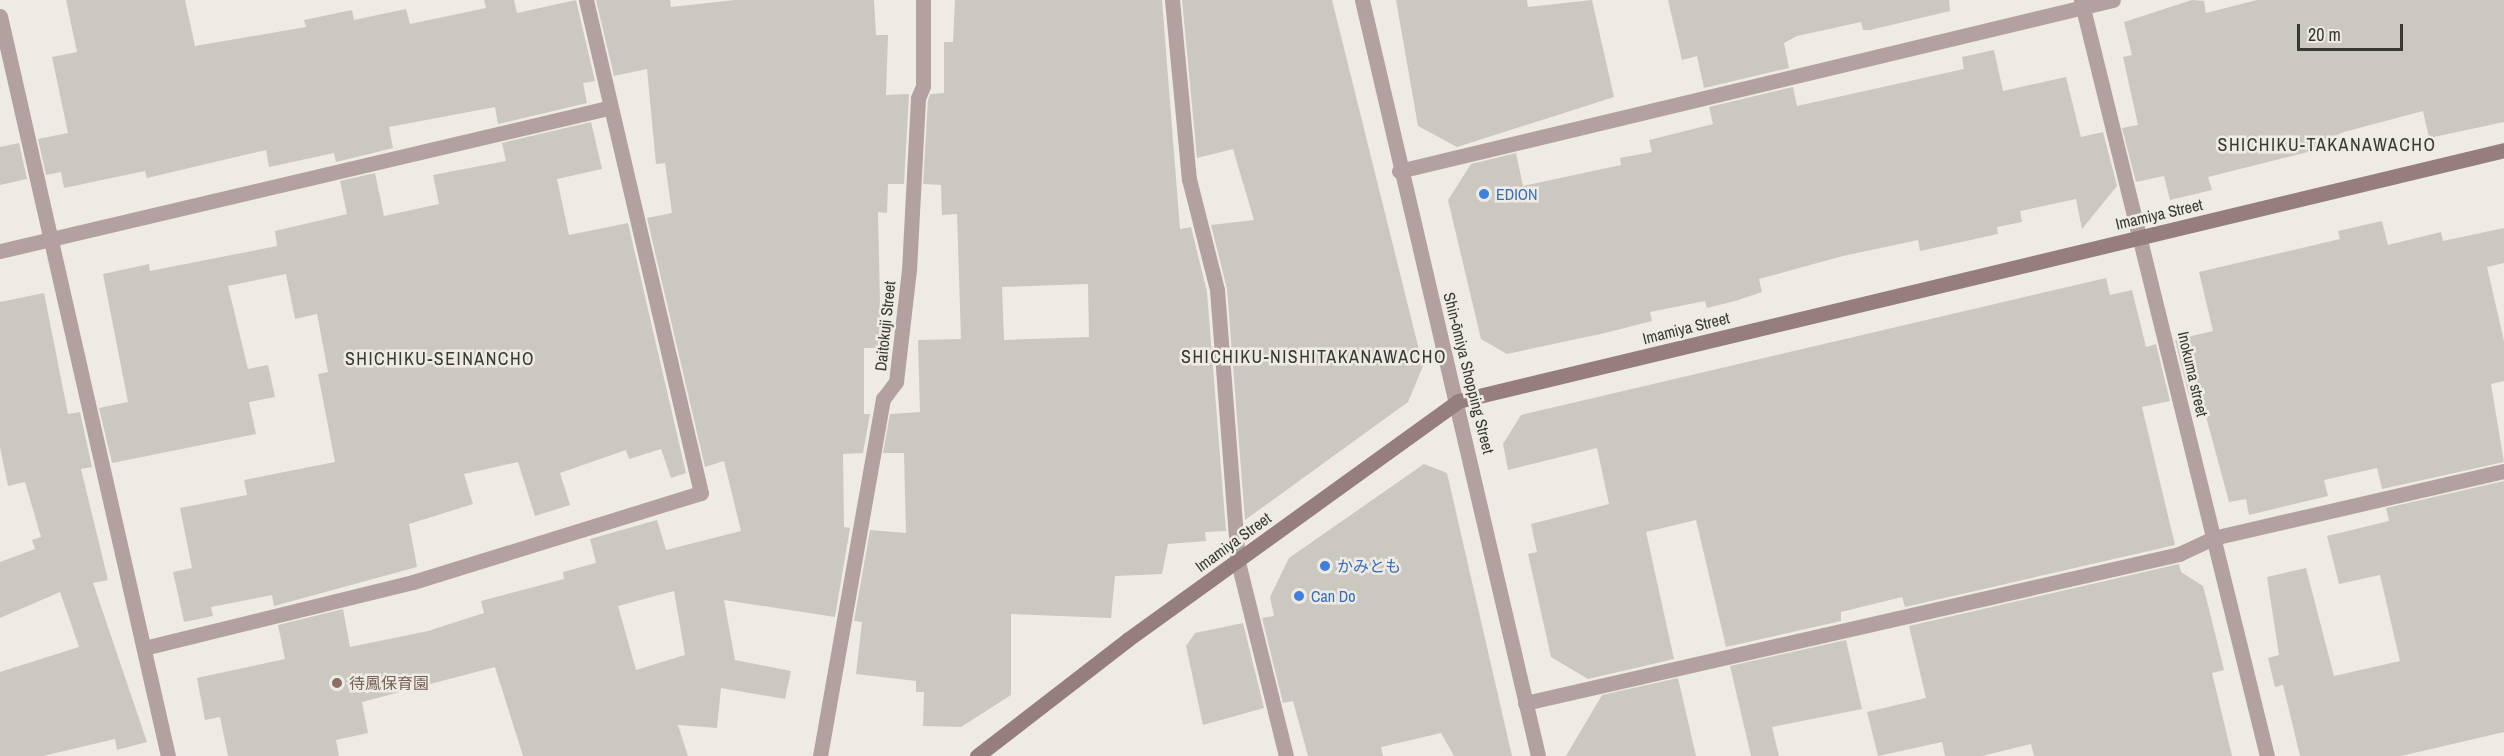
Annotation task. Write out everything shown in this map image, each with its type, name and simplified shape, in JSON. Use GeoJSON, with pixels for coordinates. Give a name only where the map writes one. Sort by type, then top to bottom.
{"type":"FeatureCollection","features":[{"type":"Feature","properties":{"kind":"street"},"geometry":{"type":"LineString","coordinates":[[144,648],[413,582],[700,493],[608,108],[586,0]]}},
{"type":"Feature","properties":{"kind":"street","name":"Daitokuji Street"},"geometry":{"type":"LineString","coordinates":[[820,756],[883,399],[896,382],[909,270],[918,98],[923,86],[922,0]]}},
{"type":"Feature","properties":{"kind":"street"},"geometry":{"type":"LineString","coordinates":[[1172,0],[1186,160],[1217,290],[1238,562],[1286,756]]}},
{"type":"Feature","properties":{"kind":"street","name":"Shin-ōmiya Shopping Street"},"geometry":{"type":"LineString","coordinates":[[1362,0],[1399,171],[1458,401],[1538,756]]}},
{"type":"Feature","properties":{"kind":"street"},"geometry":{"type":"LineString","coordinates":[[1399,171],[2082,4],[2113,0]]}},
{"type":"Feature","properties":{"kind":"street","name":"Inokuma street"},"geometry":{"type":"LineString","coordinates":[[2082,4],[2143,236],[2213,538],[2267,756]]}},
{"type":"Feature","properties":{"kind":"street"},"geometry":{"type":"LineString","coordinates":[[0,16],[168,756]]}},
{"type":"Feature","properties":{"kind":"street"},"geometry":{"type":"LineString","coordinates":[[0,251],[608,108]]}},
{"type":"Feature","properties":{"kind":"street","name":"Imamiya Street"},"geometry":{"type":"LineString","coordinates":[[977,756],[1458,401],[2504,150]]}},
{"type":"Feature","properties":{"kind":"street"},"geometry":{"type":"LineString","coordinates":[[1525,703],[2179,554],[2213,538],[2504,471]]}},
{"type":"Feature","properties":{"kind":"building"},"geometry":{"type":"Polygon","coordinates":[[[66,0],[185,0],[195,46],[306,27],[304,20],[352,10],[354,20],[406,9],[410,24],[486,8],[484,0],[514,0],[517,13],[576,0],[595,81],[583,83],[587,103],[498,124],[495,107],[389,127],[393,148],[336,162],[334,153],[269,167],[266,150],[147,178],[145,171],[64,188],[61,172],[46,175],[38,139],[68,133],[52,57],[77,52],[66,0]]]}},
{"type":"Feature","properties":{"kind":"building"},"geometry":{"type":"Polygon","coordinates":[[[596,0],[670,0],[671,7],[735,0],[874,0],[876,35],[888,35],[886,95],[909,94],[904,184],[888,184],[887,213],[878,212],[881,348],[864,348],[864,414],[870,414],[863,453],[843,454],[844,527],[850,528],[835,617],[724,600],[735,660],[791,671],[785,699],[721,688],[717,728],[678,725],[688,756],[523,756],[495,667],[362,702],[368,733],[336,740],[339,756],[228,756],[220,717],[205,720],[197,678],[285,659],[278,625],[343,609],[350,647],[428,631],[484,613],[481,601],[564,579],[563,572],[596,563],[590,539],[657,520],[666,550],[741,531],[724,461],[705,467],[647,218],[672,213],[665,163],[656,164],[647,69],[614,76],[596,0]],[[674,591],[618,606],[636,670],[685,655],[674,591]]]}},
{"type":"Feature","properties":{"kind":"building"},"geometry":{"type":"Polygon","coordinates":[[[955,0],[1162,0],[1180,229],[1191,227],[1207,292],[1226,531],[1205,532],[1206,541],[1168,544],[1162,574],[1115,576],[1111,618],[1011,614],[1011,695],[961,727],[923,726],[924,692],[916,692],[916,681],[856,674],[862,622],[854,621],[870,530],[906,533],[904,453],[883,453],[890,414],[920,412],[918,340],[961,339],[957,214],[942,215],[941,185],[923,184],[928,100],[930,94],[944,93],[944,42],[953,42],[955,0]],[[1088,284],[1002,287],[1004,340],[1089,337],[1088,284]]]}},
{"type":"Feature","properties":{"kind":"building"},"geometry":{"type":"Polygon","coordinates":[[[1182,0],[1332,0],[1423,366],[1408,402],[1245,520],[1227,289],[1211,225],[1254,220],[1233,149],[1197,158],[1182,0]]]}},
{"type":"Feature","properties":{"kind":"building"},"geometry":{"type":"Polygon","coordinates":[[[1396,0],[1527,0],[1528,7],[1592,0],[1614,97],[1457,147],[1418,126],[1396,0]]]}},
{"type":"Feature","properties":{"kind":"building"},"geometry":{"type":"Polygon","coordinates":[[[1668,0],[1949,0],[1950,11],[1870,30],[1863,30],[1861,22],[1797,36],[1784,43],[1789,68],[1704,88],[1697,56],[1682,60],[1668,0]]]}},
{"type":"Feature","properties":{"kind":"building"},"geometry":{"type":"Polygon","coordinates":[[[2192,0],[2204,1],[2206,13],[2257,0],[2504,0],[2504,122],[2429,138],[2423,111],[2344,132],[2322,141],[2324,148],[2208,177],[2212,190],[2170,200],[2164,176],[2136,182],[2122,128],[2138,125],[2123,57],[2132,55],[2124,22],[2192,0]]]}},
{"type":"Feature","properties":{"kind":"building"},"geometry":{"type":"Polygon","coordinates":[[[1994,50],[2003,91],[2066,77],[2081,137],[2103,132],[2117,186],[2082,229],[2076,199],[2020,211],[2022,222],[1997,227],[1998,234],[1920,251],[1918,240],[1843,256],[1759,279],[1762,292],[1735,301],[1707,308],[1705,301],[1650,312],[1652,321],[1605,333],[1507,354],[1481,339],[1448,200],[1471,164],[1516,153],[1523,186],[1621,165],[1620,158],[1652,152],[1649,140],[1713,124],[1709,107],[1793,87],[1797,106],[1964,69],[1962,57],[1994,50]]]}},
{"type":"Feature","properties":{"kind":"building"},"geometry":{"type":"Polygon","coordinates":[[[591,122],[602,169],[557,179],[569,235],[628,223],[686,473],[671,478],[661,449],[629,459],[626,450],[560,473],[570,505],[535,516],[518,462],[464,474],[473,504],[409,524],[417,567],[274,606],[272,595],[211,607],[213,616],[184,622],[173,572],[192,568],[180,508],[247,495],[244,480],[335,462],[318,374],[328,372],[317,314],[295,319],[286,274],[228,286],[248,369],[268,365],[275,397],[249,402],[256,434],[112,463],[99,408],[128,402],[103,274],[149,264],[150,271],[277,246],[275,231],[347,214],[340,181],[375,173],[384,216],[439,204],[433,175],[506,161],[502,143],[591,122]]]}},
{"type":"Feature","properties":{"kind":"building"},"geometry":{"type":"Polygon","coordinates":[[[19,143],[27,179],[0,185],[0,147],[19,143]]]}},
{"type":"Feature","properties":{"kind":"building"},"geometry":{"type":"Polygon","coordinates":[[[2382,221],[2388,245],[2441,232],[2443,241],[2504,228],[2504,263],[2487,267],[2504,341],[2504,381],[2491,384],[2504,462],[2382,489],[2377,468],[2324,480],[2328,496],[2249,515],[2246,499],[2229,502],[2200,394],[2189,396],[2175,340],[2213,331],[2199,272],[2340,239],[2338,231],[2382,221]]]}},
{"type":"Feature","properties":{"kind":"building"},"geometry":{"type":"Polygon","coordinates":[[[2106,278],[2110,295],[2132,290],[2146,347],[2156,344],[2170,401],[2142,407],[2175,545],[1905,607],[1902,597],[1841,612],[1841,621],[1726,647],[1696,520],[1646,532],[1674,659],[1588,679],[1551,657],[1528,554],[1537,552],[1531,524],[1609,504],[1597,448],[1508,470],[1503,444],[1521,415],[2106,278]]]}},
{"type":"Feature","properties":{"kind":"building"},"geometry":{"type":"Polygon","coordinates":[[[44,293],[68,414],[80,412],[92,467],[81,469],[108,580],[93,583],[147,742],[117,750],[115,739],[43,756],[0,756],[0,672],[79,647],[60,592],[0,618],[0,562],[35,549],[32,540],[41,537],[25,482],[8,486],[0,447],[0,302],[44,293]]]}},
{"type":"Feature","properties":{"kind":"building"},"geometry":{"type":"Polygon","coordinates":[[[1424,464],[1447,473],[1512,756],[1454,756],[1441,733],[1381,747],[1383,756],[1308,756],[1293,701],[1283,703],[1262,618],[1274,616],[1270,597],[1289,558],[1424,464]]]}},
{"type":"Feature","properties":{"kind":"building"},"geometry":{"type":"Polygon","coordinates":[[[2504,481],[2504,732],[2401,756],[2300,756],[2283,685],[2275,687],[2268,658],[2279,655],[2267,577],[2306,568],[2334,676],[2400,661],[2380,575],[2339,584],[2327,536],[2389,521],[2386,508],[2504,481]]]}},
{"type":"Feature","properties":{"kind":"building"},"geometry":{"type":"Polygon","coordinates":[[[2179,564],[2181,572],[2203,586],[2224,670],[2212,673],[2232,756],[2034,756],[2031,744],[1982,756],[1945,756],[1942,742],[1878,756],[1867,712],[1926,698],[1909,626],[2179,564]]]}},
{"type":"Feature","properties":{"kind":"building"},"geometry":{"type":"Polygon","coordinates":[[[1243,623],[1264,708],[1203,725],[1186,646],[1195,633],[1243,623]]]}},
{"type":"Feature","properties":{"kind":"building"},"geometry":{"type":"Polygon","coordinates":[[[1846,640],[1862,709],[1772,727],[1779,756],[1751,756],[1730,666],[1846,640]]]}},
{"type":"Feature","properties":{"kind":"building"},"geometry":{"type":"Polygon","coordinates":[[[1678,678],[1696,756],[1566,756],[1602,695],[1678,678]]]}},
{"type":"Feature","properties":{"kind":"place","name":"EDION"},"geometry":{"type":"Point","coordinates":[1484,194]}},
{"type":"Feature","properties":{"kind":"place","name":"かみとも"},"geometry":{"type":"Point","coordinates":[1325,566]}},
{"type":"Feature","properties":{"kind":"place","name":"Can Do"},"geometry":{"type":"Point","coordinates":[1299,596]}},
{"type":"Feature","properties":{"kind":"place","name":"待鳳保育園"},"geometry":{"type":"Point","coordinates":[337,683]}},
{"type":"Feature","properties":{"kind":"district","name":"SHICHIKU-TAKANAWACHO"},"geometry":{"type":"Point","coordinates":[2327,145]}},
{"type":"Feature","properties":{"kind":"district","name":"SHICHIKU-NISHITAKANAWACHO"},"geometry":{"type":"Point","coordinates":[1314,357]}},
{"type":"Feature","properties":{"kind":"district","name":"SHICHIKU-SEINANCHO"},"geometry":{"type":"Point","coordinates":[440,359]}}]}
